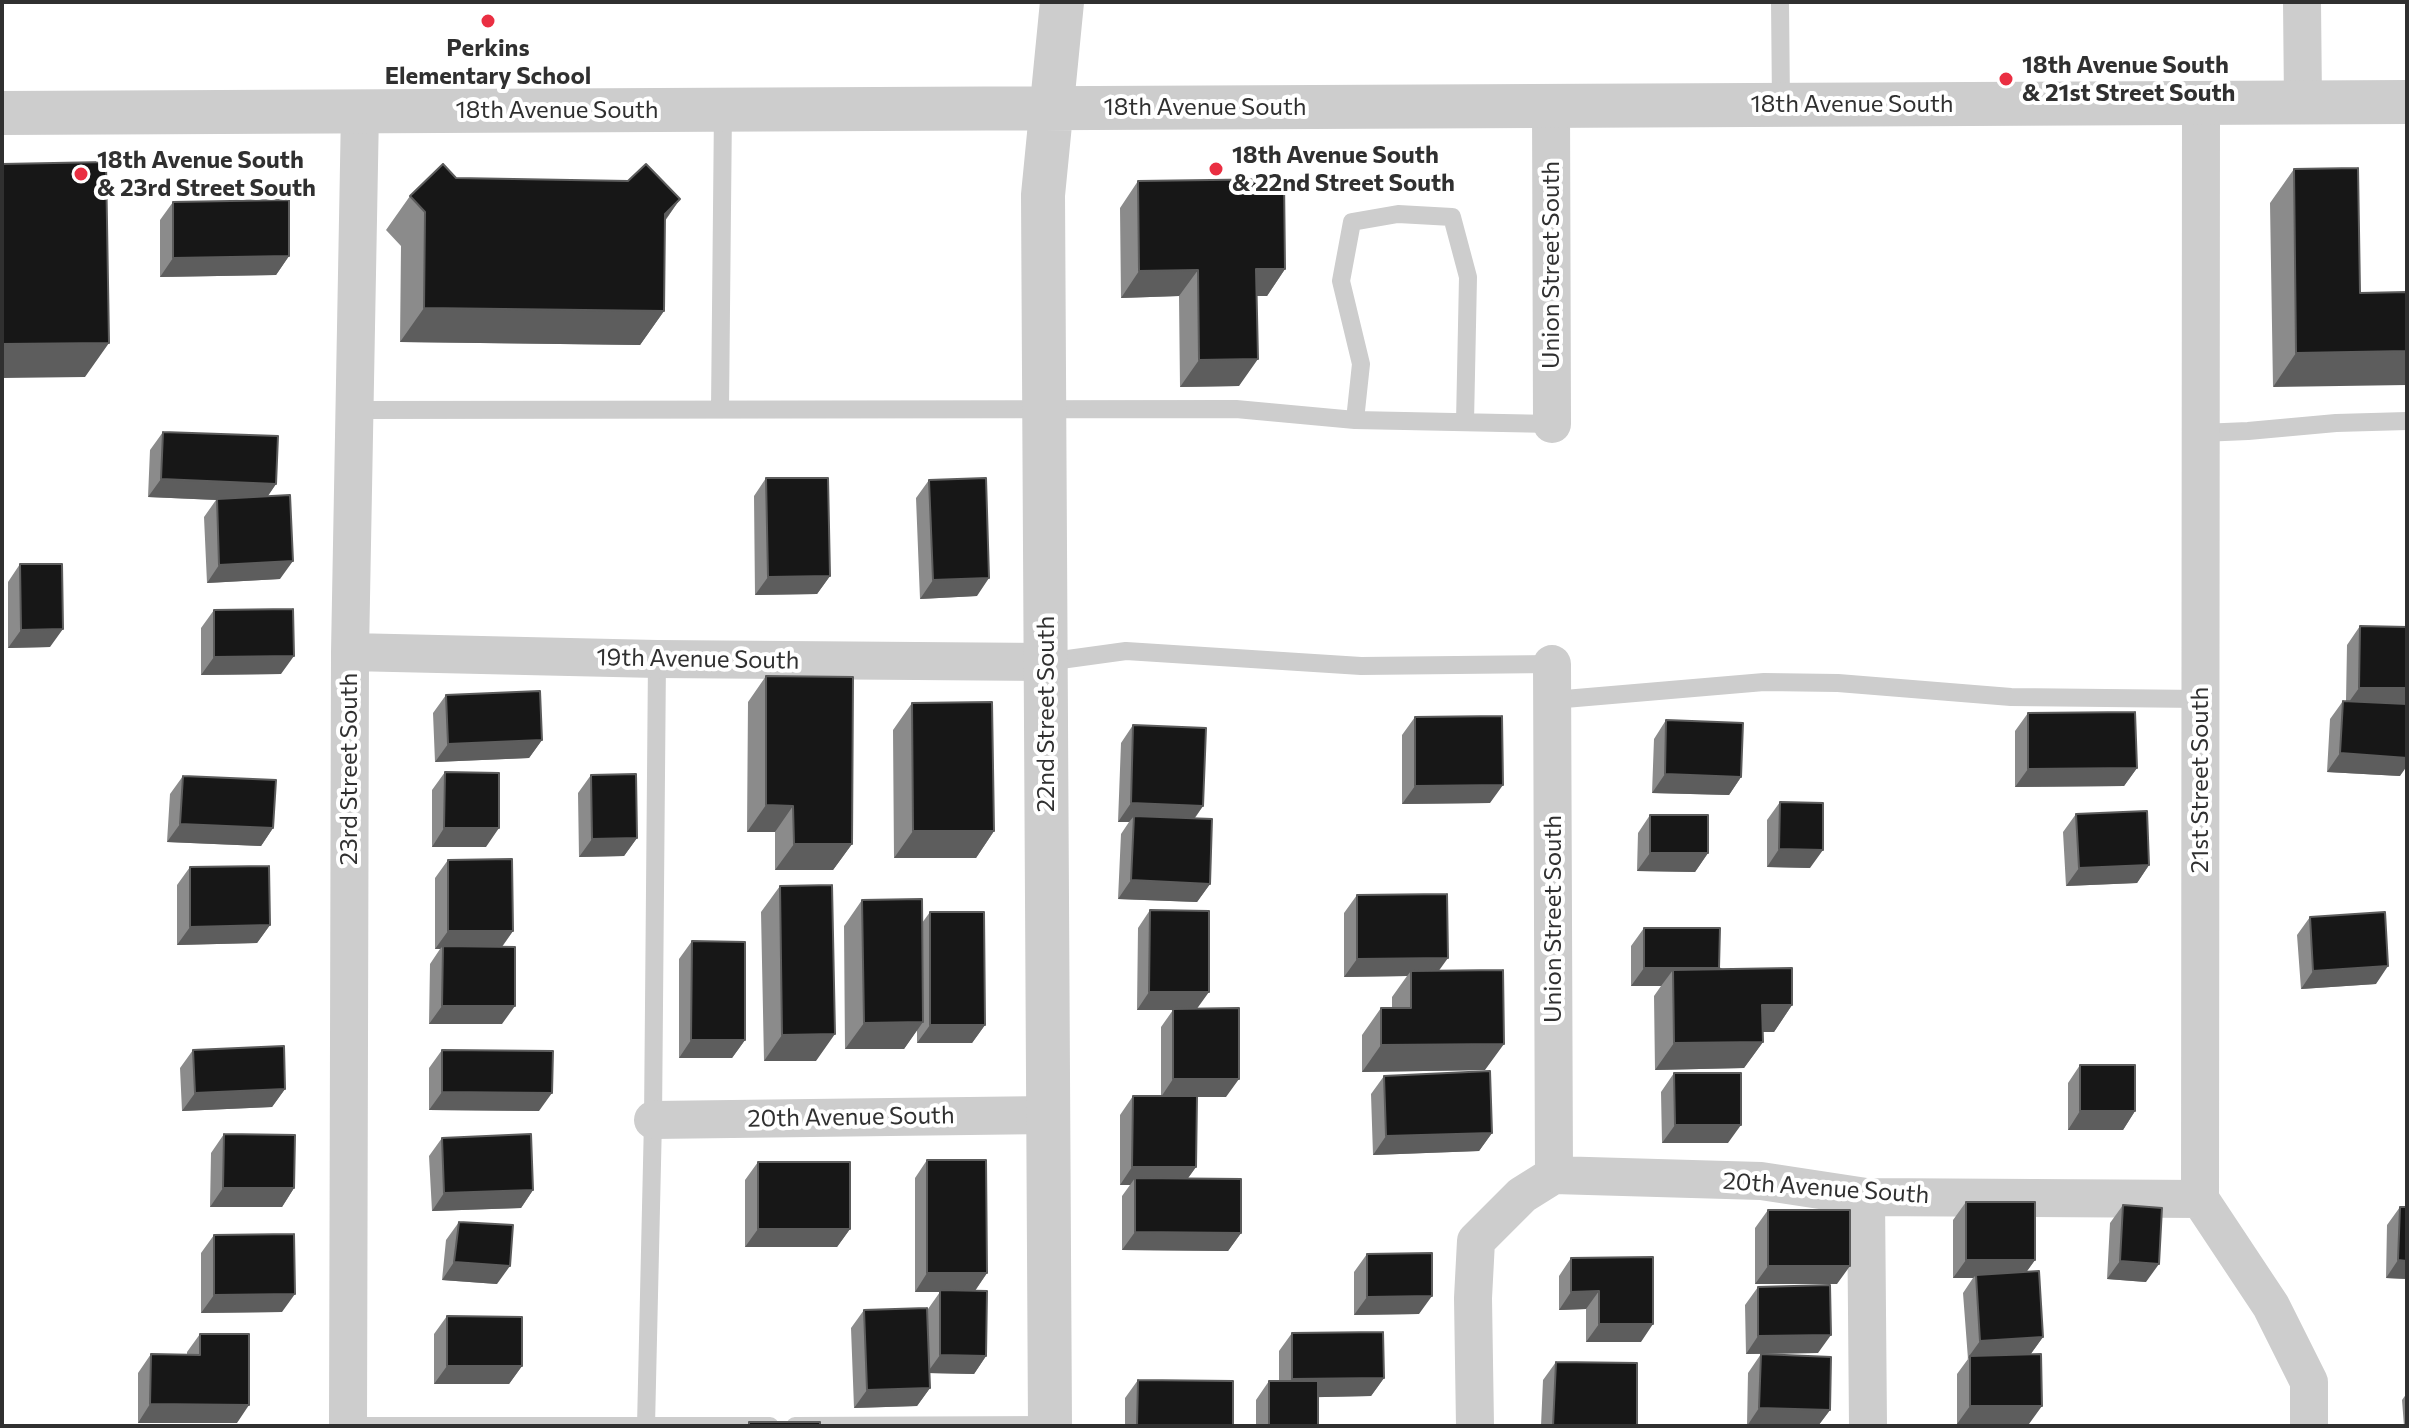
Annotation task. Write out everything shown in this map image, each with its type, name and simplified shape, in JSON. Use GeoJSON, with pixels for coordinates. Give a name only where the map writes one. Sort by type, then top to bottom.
{"type":"FeatureCollection","features":[{"type":"Feature","properties":{"kind":"street","name":"22nd Street South"},"geometry":{"type":"LineString","coordinates":[[1050,1426],[1043,195],[1062,2]]}},
{"type":"Feature","properties":{"kind":"street"},"geometry":{"type":"LineString","coordinates":[[2302,2],[2303,102]]}},
{"type":"Feature","properties":{"kind":"street","name":"18th Avenue South"},"geometry":{"type":"LineString","coordinates":[[2,113],[2407,102]]}},
{"type":"Feature","properties":{"kind":"street","name":"21st Street South"},"geometry":{"type":"LineString","coordinates":[[2200,1199],[2201,103]]}},
{"type":"Feature","properties":{"kind":"street","name":"Union Street South"},"geometry":{"type":"LineString","coordinates":[[1551,106],[1552,424]]}},
{"type":"Feature","properties":{"kind":"street","name":"23rd Street South"},"geometry":{"type":"LineString","coordinates":[[348,1426],[350,652],[360,111]]}},
{"type":"Feature","properties":{"kind":"street","name":"19th Avenue South"},"geometry":{"type":"LineString","coordinates":[[350,652],[657,659],[1046,662]]}},
{"type":"Feature","properties":{"kind":"street","name":"Union Street South"},"geometry":{"type":"LineString","coordinates":[[1552,682],[1554,1175]]}},
{"type":"Feature","properties":{"kind":"street","name":"20th Avenue South"},"geometry":{"type":"LineString","coordinates":[[653,1120],[1048,1115]]}},
{"type":"Feature","properties":{"kind":"street"},"geometry":{"type":"LineString","coordinates":[[1475,1426],[1473,1298],[1476,1241],[1522,1195],[1554,1175]]}},
{"type":"Feature","properties":{"kind":"street","name":"20th Avenue South"},"geometry":{"type":"LineString","coordinates":[[1554,1175],[1761,1181],[1866,1197],[2200,1199]]}},
{"type":"Feature","properties":{"kind":"street"},"geometry":{"type":"LineString","coordinates":[[1866,1197],[1868,1426]]}},
{"type":"Feature","properties":{"kind":"street"},"geometry":{"type":"LineString","coordinates":[[2200,1199],[2271,1306],[2309,1382],[2309,1426]]}},
{"type":"Feature","properties":{"kind":"lane"},"geometry":{"type":"LineString","coordinates":[[1780,2],[1781,104]]}},
{"type":"Feature","properties":{"kind":"lane"},"geometry":{"type":"LineString","coordinates":[[720,409],[723,109]]}},
{"type":"Feature","properties":{"kind":"lane"},"geometry":{"type":"LineString","coordinates":[[1355,420],[1361,364],[1341,281],[1352,222],[1398,214],[1452,217],[1468,277],[1465,422]]}},
{"type":"Feature","properties":{"kind":"lane"},"geometry":{"type":"LineString","coordinates":[[354,410],[1236,409],[1355,420],[1552,424]]}},
{"type":"Feature","properties":{"kind":"lane"},"geometry":{"type":"LineString","coordinates":[[2201,433],[2407,421]]}},
{"type":"Feature","properties":{"kind":"lane"},"geometry":{"type":"LineString","coordinates":[[1046,662],[1126,651],[1552,682],[1838,683],[2011,697],[2201,699]]}},
{"type":"Feature","properties":{"kind":"lane"},"geometry":{"type":"LineString","coordinates":[[646,1426],[653,1120],[657,659]]}},
{"type":"Feature","properties":{"kind":"lane"},"geometry":{"type":"LineString","coordinates":[[348,1426],[1050,1426]]}},
{"type":"Feature","properties":{"kind":"building"},"geometry":{"type":"Polygon","coordinates":[[[106,162],[109,343],[2,344],[2,164],[106,162]]]}},
{"type":"Feature","properties":{"kind":"building"},"geometry":{"type":"Polygon","coordinates":[[[443,164],[456,178],[628,181],[646,164],[680,199],[665,214],[664,311],[424,308],[425,212],[410,196],[443,164]]]}},
{"type":"Feature","properties":{"kind":"building"},"geometry":{"type":"Polygon","coordinates":[[[2358,168],[2360,293],[2407,292],[2407,351],[2296,353],[2294,169],[2358,168]]]}},
{"type":"Feature","properties":{"kind":"building"},"geometry":{"type":"Polygon","coordinates":[[[1284,179],[1285,269],[1256,269],[1258,359],[1199,360],[1198,270],[1139,271],[1138,181],[1284,179]]]}},
{"type":"Feature","properties":{"kind":"building"},"geometry":{"type":"Polygon","coordinates":[[[289,200],[289,256],[173,258],[173,202],[289,200]]]}},
{"type":"Feature","properties":{"kind":"building"},"geometry":{"type":"Polygon","coordinates":[[[163,432],[278,436],[276,484],[161,479],[163,432]]]}},
{"type":"Feature","properties":{"kind":"building"},"geometry":{"type":"Polygon","coordinates":[[[766,478],[828,478],[830,576],[768,577],[766,478]]]}},
{"type":"Feature","properties":{"kind":"building"},"geometry":{"type":"Polygon","coordinates":[[[986,478],[989,578],[933,580],[929,480],[986,478]]]}},
{"type":"Feature","properties":{"kind":"building"},"geometry":{"type":"Polygon","coordinates":[[[290,495],[293,561],[219,565],[217,499],[290,495]]]}},
{"type":"Feature","properties":{"kind":"building"},"geometry":{"type":"Polygon","coordinates":[[[20,564],[62,564],[63,629],[21,630],[20,564]]]}},
{"type":"Feature","properties":{"kind":"building"},"geometry":{"type":"Polygon","coordinates":[[[293,609],[294,656],[214,657],[214,610],[293,609]]]}},
{"type":"Feature","properties":{"kind":"building"},"geometry":{"type":"Polygon","coordinates":[[[2360,626],[2407,627],[2407,688],[2359,688],[2360,626]]]}},
{"type":"Feature","properties":{"kind":"building"},"geometry":{"type":"Polygon","coordinates":[[[766,676],[853,677],[852,844],[794,844],[793,806],[766,805],[766,676]]]}},
{"type":"Feature","properties":{"kind":"building"},"geometry":{"type":"Polygon","coordinates":[[[540,691],[542,740],[448,744],[446,695],[540,691]]]}},
{"type":"Feature","properties":{"kind":"building"},"geometry":{"type":"Polygon","coordinates":[[[2343,701],[2407,704],[2407,758],[2340,753],[2343,701]]]}},
{"type":"Feature","properties":{"kind":"building"},"geometry":{"type":"Polygon","coordinates":[[[992,702],[994,831],[913,831],[912,703],[992,702]]]}},
{"type":"Feature","properties":{"kind":"building"},"geometry":{"type":"Polygon","coordinates":[[[2135,712],[2137,768],[2028,769],[2028,713],[2135,712]]]}},
{"type":"Feature","properties":{"kind":"building"},"geometry":{"type":"Polygon","coordinates":[[[1502,716],[1503,785],[1415,786],[1415,717],[1502,716]]]}},
{"type":"Feature","properties":{"kind":"building"},"geometry":{"type":"Polygon","coordinates":[[[1666,720],[1743,723],[1741,777],[1665,774],[1666,720]]]}},
{"type":"Feature","properties":{"kind":"building"},"geometry":{"type":"Polygon","coordinates":[[[1133,725],[1206,728],[1203,806],[1131,803],[1133,725]]]}},
{"type":"Feature","properties":{"kind":"building"},"geometry":{"type":"Polygon","coordinates":[[[445,772],[499,773],[499,828],[444,828],[445,772]]]}},
{"type":"Feature","properties":{"kind":"building"},"geometry":{"type":"Polygon","coordinates":[[[636,774],[637,838],[592,839],[591,775],[636,774]]]}},
{"type":"Feature","properties":{"kind":"building"},"geometry":{"type":"Polygon","coordinates":[[[183,776],[276,780],[273,828],[180,824],[183,776]]]}},
{"type":"Feature","properties":{"kind":"building"},"geometry":{"type":"Polygon","coordinates":[[[1780,802],[1823,803],[1823,850],[1779,849],[1780,802]]]}},
{"type":"Feature","properties":{"kind":"building"},"geometry":{"type":"Polygon","coordinates":[[[2147,811],[2149,865],[2079,868],[2076,814],[2147,811]]]}},
{"type":"Feature","properties":{"kind":"building"},"geometry":{"type":"Polygon","coordinates":[[[1650,815],[1708,815],[1708,853],[1650,853],[1650,815]]]}},
{"type":"Feature","properties":{"kind":"building"},"geometry":{"type":"Polygon","coordinates":[[[1134,816],[1212,819],[1210,884],[1131,880],[1134,816]]]}},
{"type":"Feature","properties":{"kind":"building"},"geometry":{"type":"Polygon","coordinates":[[[512,859],[513,931],[448,931],[448,860],[512,859]]]}},
{"type":"Feature","properties":{"kind":"building"},"geometry":{"type":"Polygon","coordinates":[[[269,866],[270,925],[190,927],[190,867],[269,866]]]}},
{"type":"Feature","properties":{"kind":"building"},"geometry":{"type":"Polygon","coordinates":[[[832,885],[835,1034],[782,1035],[780,886],[832,885]]]}},
{"type":"Feature","properties":{"kind":"building"},"geometry":{"type":"Polygon","coordinates":[[[1447,894],[1448,958],[1357,959],[1357,895],[1447,894]]]}},
{"type":"Feature","properties":{"kind":"building"},"geometry":{"type":"Polygon","coordinates":[[[922,899],[923,1022],[864,1023],[862,900],[922,899]]]}},
{"type":"Feature","properties":{"kind":"building"},"geometry":{"type":"Polygon","coordinates":[[[1150,910],[1209,911],[1209,992],[1149,992],[1150,910]]]}},
{"type":"Feature","properties":{"kind":"building"},"geometry":{"type":"Polygon","coordinates":[[[930,912],[984,912],[985,1025],[930,1025],[930,912]]]}},
{"type":"Feature","properties":{"kind":"building"},"geometry":{"type":"Polygon","coordinates":[[[2385,912],[2388,966],[2313,971],[2310,917],[2385,912]]]}},
{"type":"Feature","properties":{"kind":"building"},"geometry":{"type":"Polygon","coordinates":[[[1644,928],[1720,928],[1719,968],[1644,968],[1644,928]]]}},
{"type":"Feature","properties":{"kind":"building"},"geometry":{"type":"Polygon","coordinates":[[[692,941],[745,942],[745,1040],[691,1040],[692,941]]]}},
{"type":"Feature","properties":{"kind":"building"},"geometry":{"type":"Polygon","coordinates":[[[443,946],[515,947],[515,1006],[442,1006],[443,946]]]}},
{"type":"Feature","properties":{"kind":"building"},"geometry":{"type":"Polygon","coordinates":[[[1792,968],[1792,1005],[1762,1005],[1763,1042],[1674,1043],[1673,970],[1792,968]]]}},
{"type":"Feature","properties":{"kind":"building"},"geometry":{"type":"Polygon","coordinates":[[[1503,970],[1504,1044],[1381,1045],[1381,1008],[1411,1008],[1411,971],[1503,970]]]}},
{"type":"Feature","properties":{"kind":"building"},"geometry":{"type":"Polygon","coordinates":[[[1239,1008],[1239,1079],[1173,1079],[1173,1009],[1239,1008]]]}},
{"type":"Feature","properties":{"kind":"building"},"geometry":{"type":"Polygon","coordinates":[[[284,1046],[285,1089],[195,1093],[193,1050],[284,1046]]]}},
{"type":"Feature","properties":{"kind":"building"},"geometry":{"type":"Polygon","coordinates":[[[442,1050],[553,1051],[552,1093],[442,1092],[442,1050]]]}},
{"type":"Feature","properties":{"kind":"building"},"geometry":{"type":"Polygon","coordinates":[[[2080,1065],[2135,1065],[2135,1111],[2080,1111],[2080,1065]]]}},
{"type":"Feature","properties":{"kind":"building"},"geometry":{"type":"Polygon","coordinates":[[[1490,1071],[1492,1133],[1386,1136],[1384,1076],[1490,1071]]]}},
{"type":"Feature","properties":{"kind":"building"},"geometry":{"type":"Polygon","coordinates":[[[1674,1073],[1741,1073],[1741,1125],[1675,1125],[1674,1073]]]}},
{"type":"Feature","properties":{"kind":"building"},"geometry":{"type":"Polygon","coordinates":[[[1133,1096],[1197,1096],[1196,1167],[1132,1167],[1133,1096]]]}},
{"type":"Feature","properties":{"kind":"building"},"geometry":{"type":"Polygon","coordinates":[[[224,1134],[295,1135],[294,1188],[223,1188],[224,1134]]]}},
{"type":"Feature","properties":{"kind":"building"},"geometry":{"type":"Polygon","coordinates":[[[531,1134],[533,1190],[444,1193],[442,1138],[531,1134]]]}},
{"type":"Feature","properties":{"kind":"building"},"geometry":{"type":"Polygon","coordinates":[[[927,1160],[986,1160],[987,1273],[927,1273],[927,1160]]]}},
{"type":"Feature","properties":{"kind":"building"},"geometry":{"type":"Polygon","coordinates":[[[758,1162],[850,1162],[850,1229],[758,1229],[758,1162]]]}},
{"type":"Feature","properties":{"kind":"building"},"geometry":{"type":"Polygon","coordinates":[[[1135,1178],[1241,1179],[1241,1233],[1135,1232],[1135,1178]]]}},
{"type":"Feature","properties":{"kind":"building"},"geometry":{"type":"Polygon","coordinates":[[[1966,1202],[2035,1202],[2035,1260],[1966,1260],[1966,1202]]]}},
{"type":"Feature","properties":{"kind":"building"},"geometry":{"type":"Polygon","coordinates":[[[2123,1205],[2162,1208],[2159,1264],[2120,1261],[2123,1205]]]}},
{"type":"Feature","properties":{"kind":"building"},"geometry":{"type":"Polygon","coordinates":[[[2400,1207],[2407,1207],[2407,1261],[2398,1260],[2400,1207]]]}},
{"type":"Feature","properties":{"kind":"building"},"geometry":{"type":"Polygon","coordinates":[[[1768,1210],[1850,1210],[1850,1266],[1768,1266],[1768,1210]]]}},
{"type":"Feature","properties":{"kind":"building"},"geometry":{"type":"Polygon","coordinates":[[[459,1222],[513,1225],[510,1266],[454,1262],[459,1222]]]}},
{"type":"Feature","properties":{"kind":"building"},"geometry":{"type":"Polygon","coordinates":[[[294,1234],[295,1294],[214,1295],[214,1235],[294,1234]]]}},
{"type":"Feature","properties":{"kind":"building"},"geometry":{"type":"Polygon","coordinates":[[[1432,1253],[1432,1296],[1367,1297],[1367,1254],[1432,1253]]]}},
{"type":"Feature","properties":{"kind":"building"},"geometry":{"type":"Polygon","coordinates":[[[1653,1257],[1653,1324],[1599,1324],[1599,1291],[1571,1292],[1571,1258],[1653,1257]]]}},
{"type":"Feature","properties":{"kind":"building"},"geometry":{"type":"Polygon","coordinates":[[[2039,1271],[2043,1337],[1980,1341],[1976,1275],[2039,1271]]]}},
{"type":"Feature","properties":{"kind":"building"},"geometry":{"type":"Polygon","coordinates":[[[1830,1285],[1831,1335],[1758,1336],[1758,1287],[1830,1285]]]}},
{"type":"Feature","properties":{"kind":"building"},"geometry":{"type":"Polygon","coordinates":[[[940,1290],[987,1291],[986,1356],[940,1355],[940,1290]]]}},
{"type":"Feature","properties":{"kind":"building"},"geometry":{"type":"Polygon","coordinates":[[[927,1308],[930,1388],[867,1390],[864,1310],[927,1308]]]}},
{"type":"Feature","properties":{"kind":"building"},"geometry":{"type":"Polygon","coordinates":[[[447,1316],[522,1317],[522,1366],[447,1366],[447,1316]]]}},
{"type":"Feature","properties":{"kind":"building"},"geometry":{"type":"Polygon","coordinates":[[[1383,1332],[1384,1378],[1292,1379],[1292,1333],[1383,1332]]]}},
{"type":"Feature","properties":{"kind":"building"},"geometry":{"type":"Polygon","coordinates":[[[200,1334],[249,1334],[249,1405],[150,1404],[151,1354],[200,1355],[200,1334]]]}},
{"type":"Feature","properties":{"kind":"building"},"geometry":{"type":"Polygon","coordinates":[[[1761,1354],[1831,1357],[1830,1410],[1759,1408],[1761,1354]]]}},
{"type":"Feature","properties":{"kind":"building"},"geometry":{"type":"Polygon","coordinates":[[[2041,1354],[2042,1406],[1970,1406],[1970,1356],[2041,1354]]]}},
{"type":"Feature","properties":{"kind":"building"},"geometry":{"type":"Polygon","coordinates":[[[1556,1362],[1637,1363],[1637,1426],[1553,1426],[1556,1362]]]}},
{"type":"Feature","properties":{"kind":"building"},"geometry":{"type":"Polygon","coordinates":[[[1138,1380],[1233,1381],[1233,1426],[1137,1426],[1138,1380]]]}},
{"type":"Feature","properties":{"kind":"building"},"geometry":{"type":"Polygon","coordinates":[[[1269,1381],[1318,1381],[1318,1426],[1269,1426],[1269,1381]]]}},
{"type":"Feature","properties":{"kind":"building"},"geometry":{"type":"Polygon","coordinates":[[[749,1422],[820,1422],[820,1426],[749,1426],[749,1422]]]}},
{"type":"Feature","properties":{"kind":"place","name":"Perkins Elementary School"},"geometry":{"type":"Point","coordinates":[488,21]}},
{"type":"Feature","properties":{"kind":"place","name":"18th Avenue South & 21st Street South"},"geometry":{"type":"Point","coordinates":[2006,79]}},
{"type":"Feature","properties":{"kind":"place","name":"18th Avenue South & 22nd Street South"},"geometry":{"type":"Point","coordinates":[1216,169]}},
{"type":"Feature","properties":{"kind":"place","name":"18th Avenue South & 23rd Street South"},"geometry":{"type":"Point","coordinates":[81,174]}}]}
